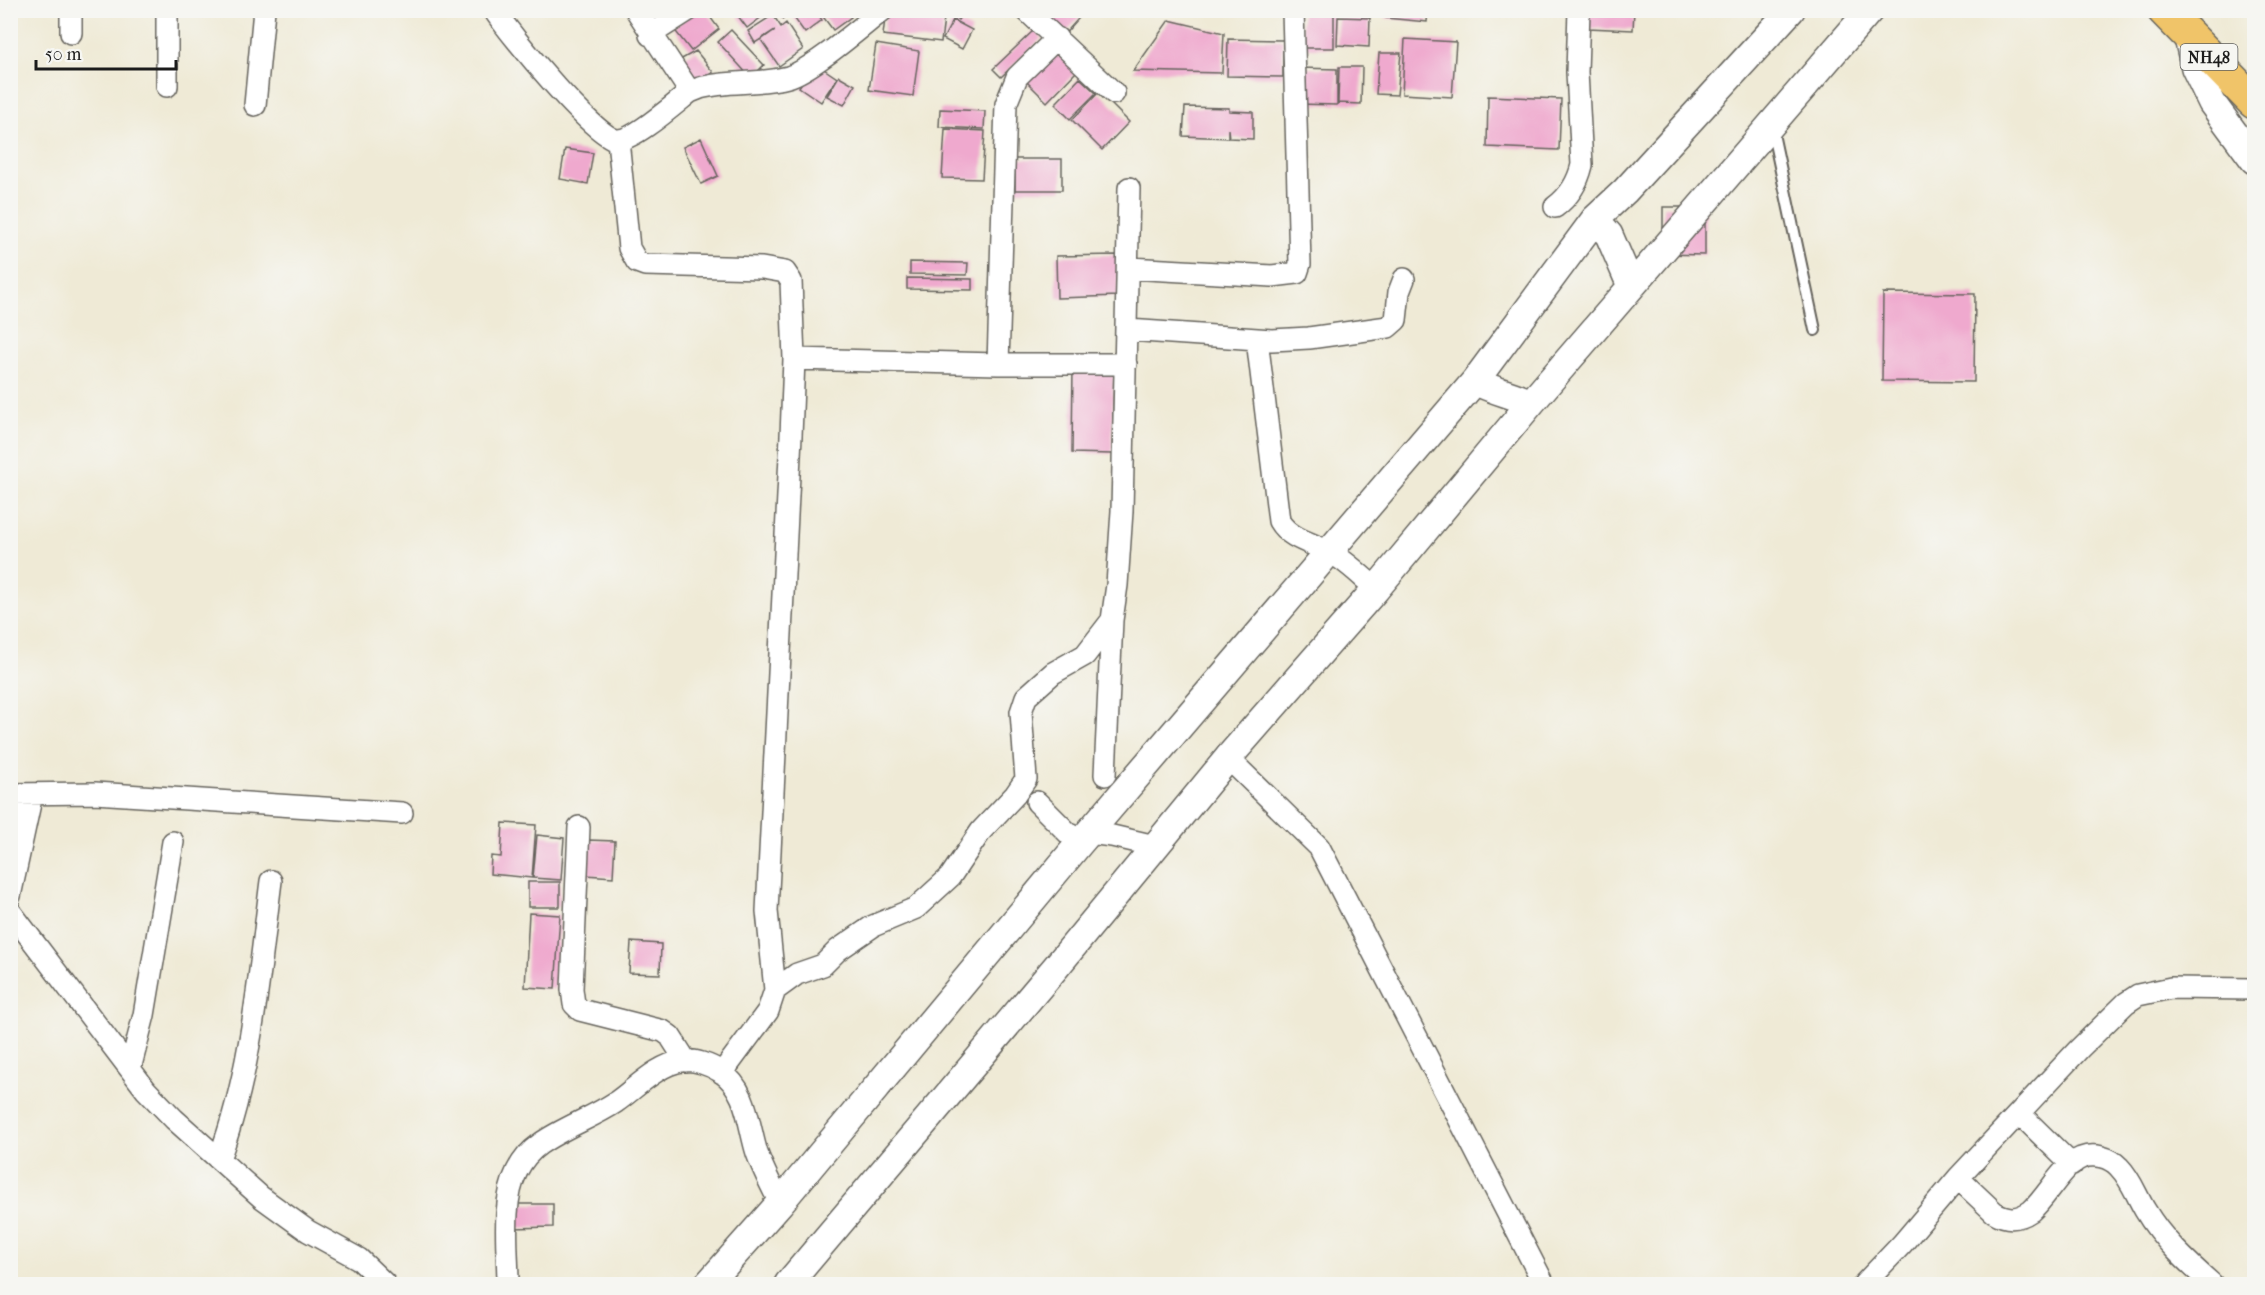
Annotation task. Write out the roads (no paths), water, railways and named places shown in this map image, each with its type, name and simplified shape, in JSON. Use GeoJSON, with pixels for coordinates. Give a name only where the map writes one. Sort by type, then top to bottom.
{"type":"FeatureCollection","features":[{"type":"Feature","properties":{"kind":"highway","name":"NH48"},"geometry":{"type":"LineString","coordinates":[[2164,10],[2254,102]]}},
{"type":"Feature","properties":{"kind":"street"},"geometry":{"type":"LineString","coordinates":[[71,10],[71,33]]}},
{"type":"Feature","properties":{"kind":"street"},"geometry":{"type":"LineString","coordinates":[[167,10],[167,86]]}},
{"type":"Feature","properties":{"kind":"street"},"geometry":{"type":"LineString","coordinates":[[255,105],[264,10]]}},
{"type":"Feature","properties":{"kind":"street"},"geometry":{"type":"LineString","coordinates":[[636,10],[650,35],[690,92]]}},
{"type":"Feature","properties":{"kind":"street"},"geometry":{"type":"LineString","coordinates":[[650,35],[689,10]]}},
{"type":"Feature","properties":{"kind":"street"},"geometry":{"type":"LineString","coordinates":[[496,11],[554,86],[610,137],[618,140],[633,135],[690,92],[706,86],[773,80],[790,76],[823,56],[883,10]]}},
{"type":"Feature","properties":{"kind":"street"},"geometry":{"type":"LineString","coordinates":[[1026,10],[1114,93]]}},
{"type":"Feature","properties":{"kind":"street"},"geometry":{"type":"LineString","coordinates":[[1129,268],[1272,276],[1297,273],[1299,253],[1293,10]]}},
{"type":"Feature","properties":{"kind":"street"},"geometry":{"type":"LineString","coordinates":[[1555,207],[1570,193],[1578,180],[1582,165],[1577,72],[1579,10]]}},
{"type":"Feature","properties":{"kind":"street"},"geometry":{"type":"LineString","coordinates":[[708,1284],[780,1203],[1084,839],[1475,381],[1595,219],[1625,191],[1791,10]]}},
{"type":"Feature","properties":{"kind":"street"},"geometry":{"type":"LineString","coordinates":[[788,1284],[1049,976],[1228,758],[1376,589],[1531,403],[1870,10]]}},
{"type":"Feature","properties":{"kind":"street"},"geometry":{"type":"LineString","coordinates":[[2187,34],[2195,68],[2212,103],[2254,160]]}},
{"type":"Feature","properties":{"kind":"street"},"geometry":{"type":"LineString","coordinates":[[998,364],[1006,104],[1017,77],[1057,38]]}},
{"type":"Feature","properties":{"kind":"street"},"geometry":{"type":"LineString","coordinates":[[618,140],[629,248],[635,261],[645,265],[762,268],[787,274],[791,281],[794,359],[767,911],[775,990],[768,1011],[723,1073]]}},
{"type":"Feature","properties":{"kind":"street"},"geometry":{"type":"LineString","coordinates":[[1105,775],[1112,620],[1122,511],[1123,416],[1128,330],[1129,188]]}},
{"type":"Feature","properties":{"kind":"street"},"geometry":{"type":"LineString","coordinates":[[1595,219],[1608,235],[1631,286]]}},
{"type":"Feature","properties":{"kind":"street"},"geometry":{"type":"LineString","coordinates":[[1128,330],[1257,339],[1309,338],[1391,327],[1396,320],[1398,292],[1404,279]]}},
{"type":"Feature","properties":{"kind":"street"},"geometry":{"type":"LineString","coordinates":[[1257,339],[1279,521],[1283,527],[1297,537],[1330,552],[1376,589]]}},
{"type":"Feature","properties":{"kind":"street"},"geometry":{"type":"LineString","coordinates":[[794,359],[998,364],[1126,364]]}},
{"type":"Feature","properties":{"kind":"street"},"geometry":{"type":"LineString","coordinates":[[1475,381],[1492,390],[1509,393],[1531,403]]}},
{"type":"Feature","properties":{"kind":"street"},"geometry":{"type":"LineString","coordinates":[[1037,802],[1026,779],[1021,712],[1026,697],[1053,673],[1085,655],[1112,620]]}},
{"type":"Feature","properties":{"kind":"street"},"geometry":{"type":"LineString","coordinates":[[1228,758],[1319,847],[1544,1284]]}},
{"type":"Feature","properties":{"kind":"street"},"geometry":{"type":"LineString","coordinates":[[775,990],[797,974],[823,965],[838,950],[873,926],[916,908],[950,877],[981,831],[1026,779]]}},
{"type":"Feature","properties":{"kind":"street"},"geometry":{"type":"LineString","coordinates":[[10,794],[95,793],[402,813]]}},
{"type":"Feature","properties":{"kind":"street"},"geometry":{"type":"LineString","coordinates":[[10,896],[32,794]]}},
{"type":"Feature","properties":{"kind":"street"},"geometry":{"type":"LineString","coordinates":[[1011,799],[1037,802],[1084,839],[1112,836],[1155,846]]}},
{"type":"Feature","properties":{"kind":"street"},"geometry":{"type":"LineString","coordinates":[[579,827],[572,989],[574,1004],[579,1010],[663,1031],[670,1036],[686,1061]]}},
{"type":"Feature","properties":{"kind":"street"},"geometry":{"type":"LineString","coordinates":[[130,1069],[144,1014],[173,842]]}},
{"type":"Feature","properties":{"kind":"street"},"geometry":{"type":"LineString","coordinates":[[219,1160],[233,1117],[246,1060],[271,881]]}},
{"type":"Feature","properties":{"kind":"street"},"geometry":{"type":"LineString","coordinates":[[10,911],[146,1090],[174,1119],[261,1197],[295,1221],[359,1258],[386,1284]]}},
{"type":"Feature","properties":{"kind":"street"},"geometry":{"type":"LineString","coordinates":[[1864,1284],[2019,1113],[2126,1003],[2138,995],[2171,988],[2254,989]]}},
{"type":"Feature","properties":{"kind":"street"},"geometry":{"type":"LineString","coordinates":[[508,1284],[508,1206],[511,1185],[517,1171],[530,1153],[539,1144],[616,1102],[657,1072],[675,1063],[686,1061],[710,1066],[723,1073],[739,1092],[745,1103],[758,1154],[780,1203]]}},
{"type":"Feature","properties":{"kind":"street"},"geometry":{"type":"LineString","coordinates":[[2019,1113],[2072,1165]]}},
{"type":"Feature","properties":{"kind":"street"},"geometry":{"type":"LineString","coordinates":[[1959,1178],[1994,1212],[2013,1219],[2031,1211],[2079,1159],[2091,1156],[2106,1158],[2118,1165],[2130,1181],[2145,1211],[2172,1247],[2212,1284]]}},
{"type":"Feature","properties":{"kind":"lane"},"geometry":{"type":"LineString","coordinates":[[1771,126],[1815,330]]}}]}
